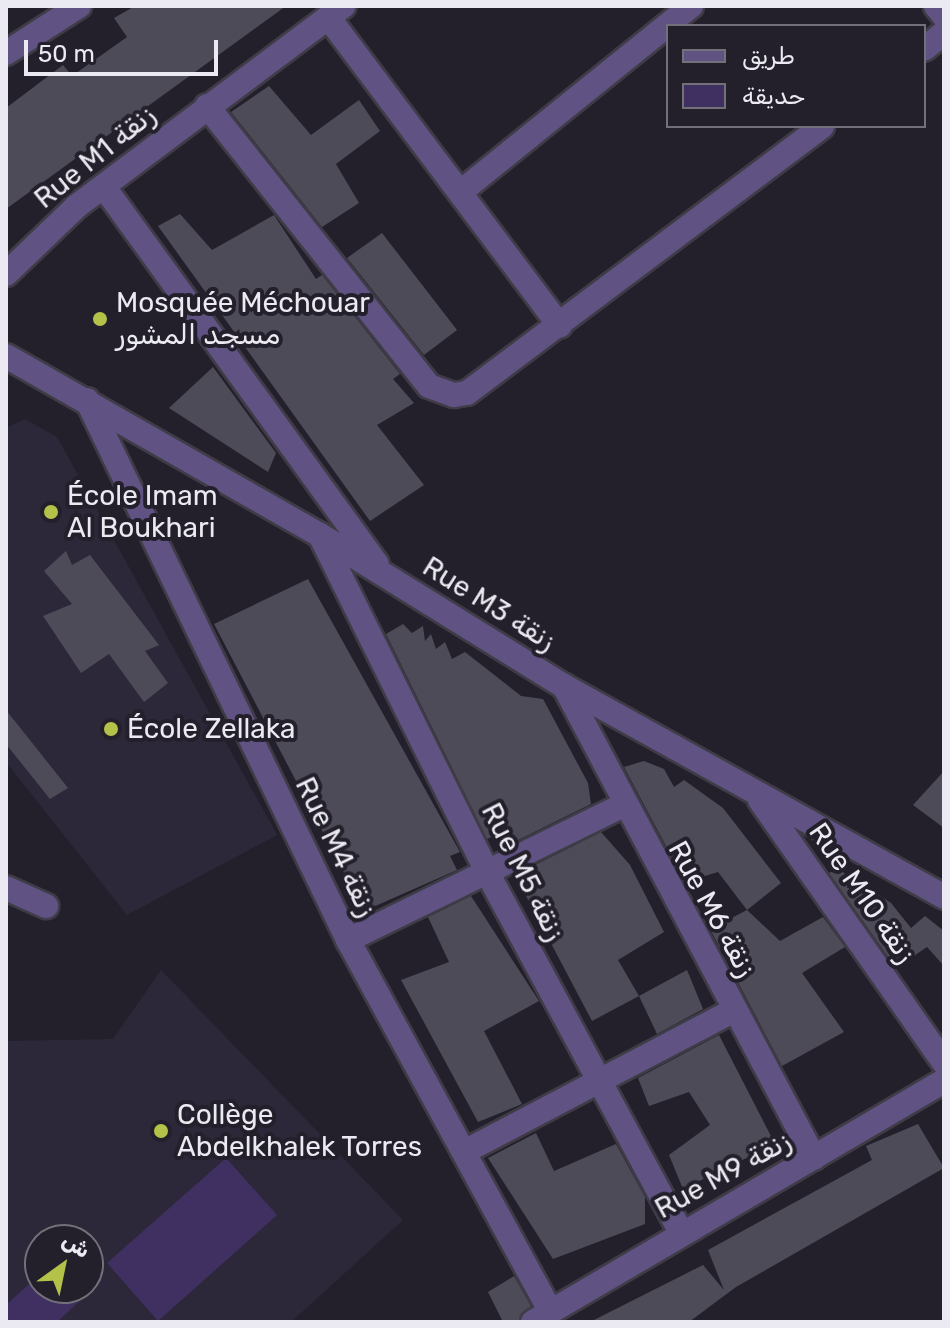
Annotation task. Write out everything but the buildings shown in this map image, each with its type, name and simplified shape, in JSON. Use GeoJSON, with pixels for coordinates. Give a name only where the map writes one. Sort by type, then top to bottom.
{"type":"FeatureCollection","features":[{"type":"Feature","properties":{"kind":"street"},"geometry":{"type":"LineString","coordinates":[[6,53],[45,14],[79,6]]}},
{"type":"Feature","properties":{"kind":"street"},"geometry":{"type":"LineString","coordinates":[[669,24],[691,6]]}},
{"type":"Feature","properties":{"kind":"street"},"geometry":{"type":"LineString","coordinates":[[936,6],[944,16]]}},
{"type":"Feature","properties":{"kind":"street"},"geometry":{"type":"LineString","coordinates":[[335,12],[560,326]]}},
{"type":"Feature","properties":{"kind":"street","name":"Rue M1 زنقة"},"geometry":{"type":"LineString","coordinates":[[6,274],[104,187],[335,12]]}},
{"type":"Feature","properties":{"kind":"street"},"geometry":{"type":"LineString","coordinates":[[463,190],[666,26]]}},
{"type":"Feature","properties":{"kind":"street"},"geometry":{"type":"LineString","coordinates":[[926,47],[944,33]]}},
{"type":"Feature","properties":{"kind":"street"},"geometry":{"type":"LineString","coordinates":[[207,106],[429,386],[467,393],[819,128]]}},
{"type":"Feature","properties":{"kind":"street"},"geometry":{"type":"LineString","coordinates":[[104,187],[385,575]]}},
{"type":"Feature","properties":{"kind":"street","name":"Rue M3 زنقة"},"geometry":{"type":"LineString","coordinates":[[6,356],[320,535],[564,686],[758,797],[944,897]]}},
{"type":"Feature","properties":{"kind":"street","name":"Rue M4 زنقة"},"geometry":{"type":"LineString","coordinates":[[87,400],[348,940],[464,1152],[542,1316]]}},
{"type":"Feature","properties":{"kind":"street","name":"Rue M5 زنقة"},"geometry":{"type":"LineString","coordinates":[[320,535],[488,874],[681,1233]]}},
{"type":"Feature","properties":{"kind":"street","name":"Rue M6 زنقة"},"geometry":{"type":"LineString","coordinates":[[564,686],[621,806],[814,1158]]}},
{"type":"Feature","properties":{"kind":"street","name":"Rue M10 زنقة"},"geometry":{"type":"LineString","coordinates":[[758,797],[944,1063]]}},
{"type":"Feature","properties":{"kind":"street"},"geometry":{"type":"LineString","coordinates":[[348,940],[488,874],[621,806]]}},
{"type":"Feature","properties":{"kind":"street"},"geometry":{"type":"LineString","coordinates":[[6,888],[46,906]]}},
{"type":"Feature","properties":{"kind":"street"},"geometry":{"type":"LineString","coordinates":[[464,1152],[601,1084],[734,1010]]}},
{"type":"Feature","properties":{"kind":"street","name":"Rue M9 زنقة"},"geometry":{"type":"LineString","coordinates":[[542,1316],[944,1081]]}},
{"type":"Feature","properties":{"kind":"shaded area","name":"École Zellaka"},"geometry":{"type":"Polygon","coordinates":[[[25,419],[57,437],[277,835],[127,915],[6,762],[6,428],[25,419]]]}},
{"type":"Feature","properties":{"kind":"shaded area","name":"Collège Abdelkhalek Torres"},"geometry":{"type":"Polygon","coordinates":[[[161,970],[403,1220],[291,1322],[6,1322],[6,1041],[113,1039],[161,970]]]}},
{"type":"Feature","properties":{"kind":"green space"},"geometry":{"type":"Polygon","coordinates":[[[226,1158],[277,1215],[158,1321],[107,1263],[226,1158]]]}},
{"type":"Feature","properties":{"kind":"green space"},"geometry":{"type":"Polygon","coordinates":[[[24,1289],[24,1304],[76,1304],[57,1322],[6,1321],[6,1305],[24,1289]]]}},
{"type":"Feature","properties":{"kind":"place","name":"Mosquée Méchouar مسجد المشور"},"geometry":{"type":"Point","coordinates":[100,319]}},
{"type":"Feature","properties":{"kind":"place","name":"École Imam Al Boukhari"},"geometry":{"type":"Point","coordinates":[51,512]}},
{"type":"Feature","properties":{"kind":"place","name":"École Zellaka"},"geometry":{"type":"Point","coordinates":[111,729]}},
{"type":"Feature","properties":{"kind":"place","name":"Collège Abdelkhalek Torres"},"geometry":{"type":"Point","coordinates":[161,1131]}}]}
